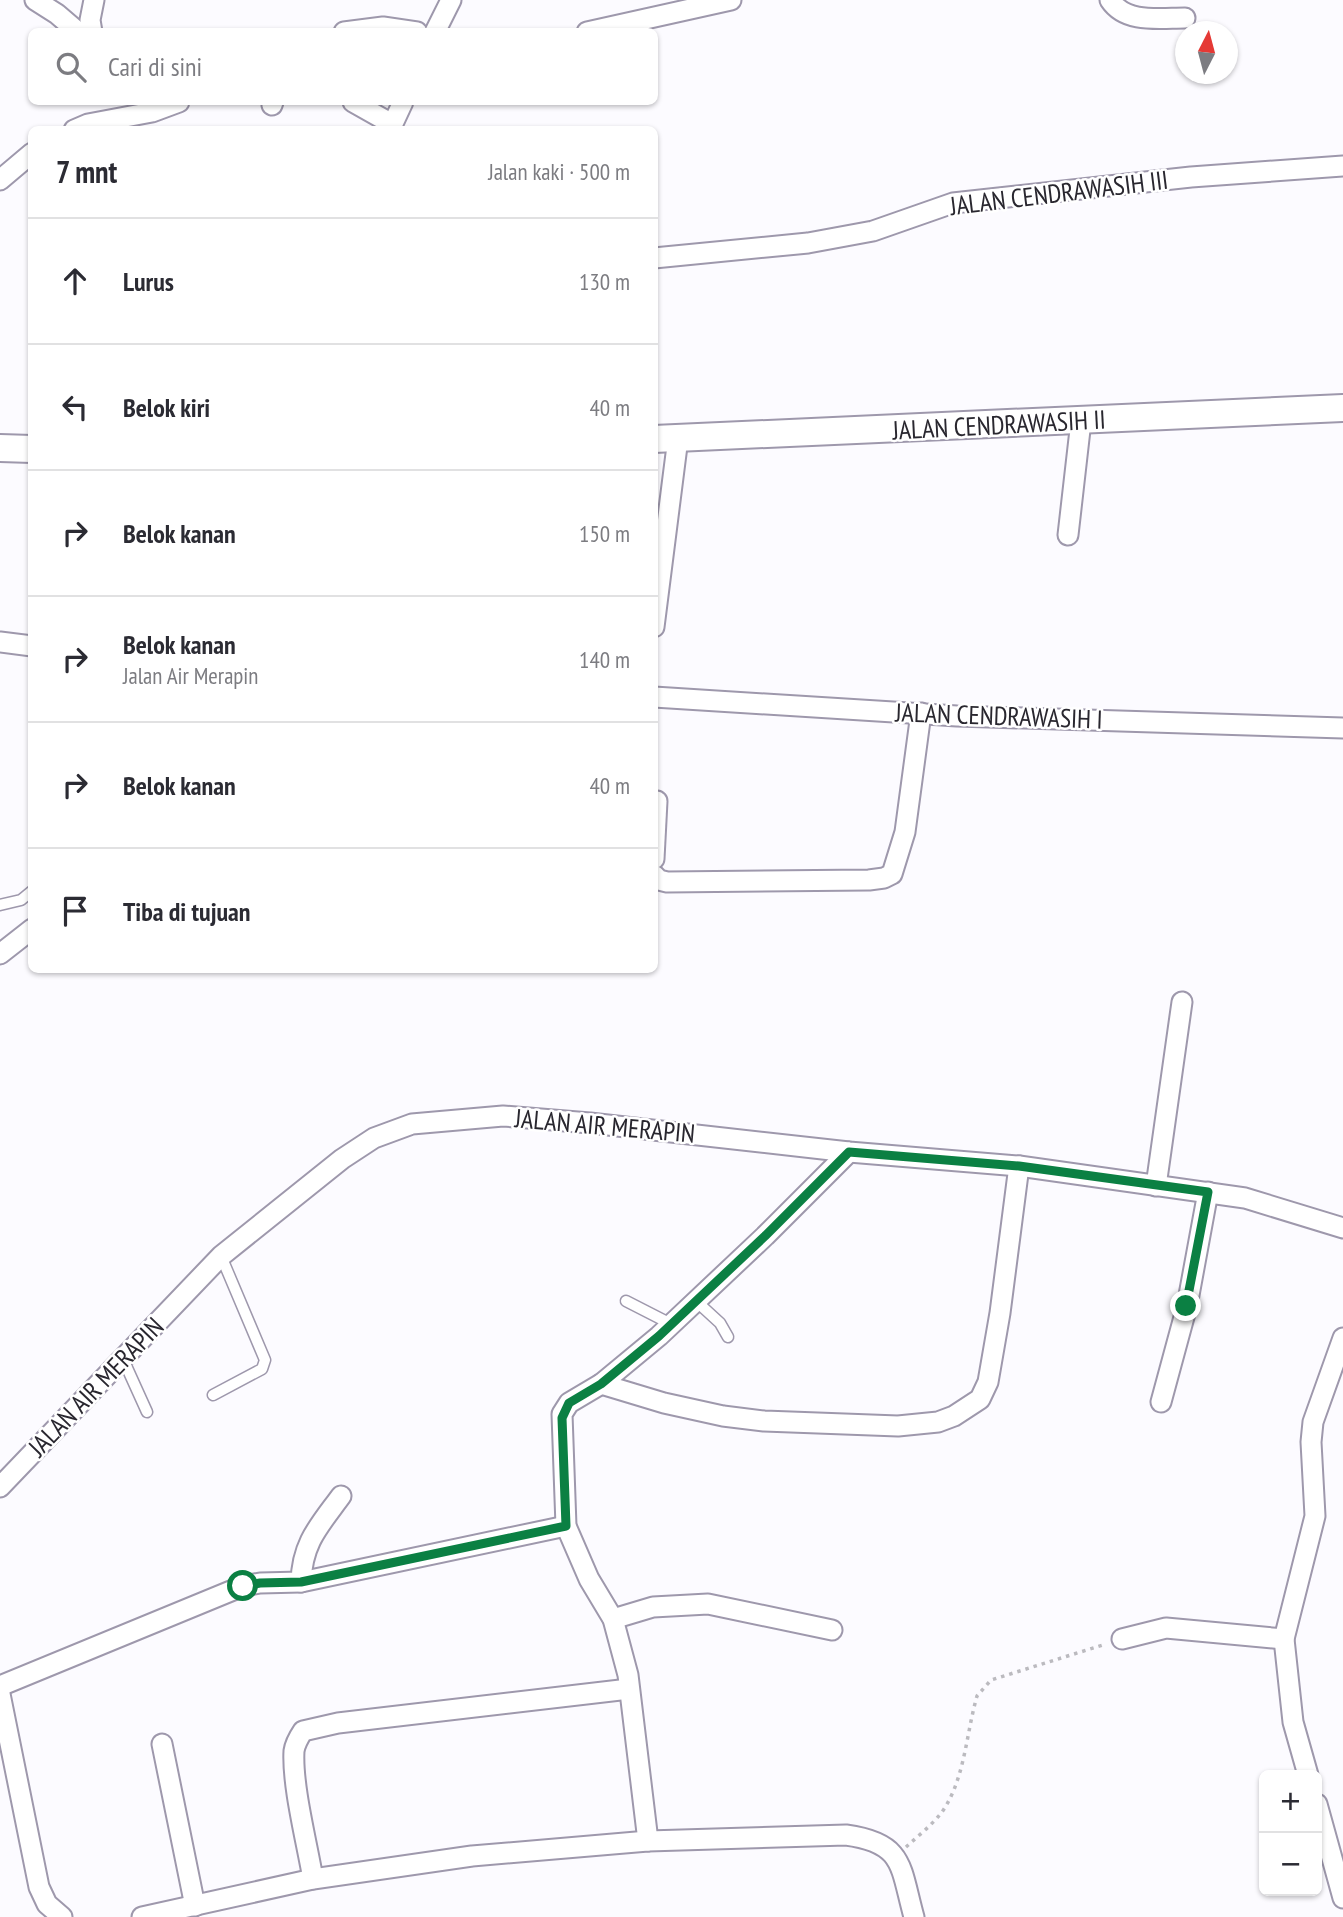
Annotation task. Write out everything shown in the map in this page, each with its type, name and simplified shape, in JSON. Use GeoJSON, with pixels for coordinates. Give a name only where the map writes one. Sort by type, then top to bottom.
{"type":"FeatureCollection","features":[{"type":"Feature","properties":{"kind":"street"},"geometry":{"type":"LineString","coordinates":[[35,0],[73,28]]}},
{"type":"Feature","properties":{"kind":"street"},"geometry":{"type":"LineString","coordinates":[[91,28],[94,0]]}},
{"type":"Feature","properties":{"kind":"street"},"geometry":{"type":"LineString","coordinates":[[437,28],[451,0]]}},
{"type":"Feature","properties":{"kind":"street"},"geometry":{"type":"LineString","coordinates":[[605,28],[731,0]]}},
{"type":"Feature","properties":{"kind":"street"},"geometry":{"type":"LineString","coordinates":[[1111,0],[1118,10],[1135,17],[1185,18]]}},
{"type":"Feature","properties":{"kind":"street"},"geometry":{"type":"LineString","coordinates":[[83,126],[156,105],[159,126]]}},
{"type":"Feature","properties":{"kind":"street"},"geometry":{"type":"LineString","coordinates":[[358,105],[389,126]]}},
{"type":"Feature","properties":{"kind":"street"},"geometry":{"type":"LineString","coordinates":[[391,126],[402,105]]}},
{"type":"Feature","properties":{"kind":"street"},"geometry":{"type":"LineString","coordinates":[[0,180],[28,156]]}},
{"type":"Feature","properties":{"kind":"street","name":"JALAN CENDRAWASIH III"},"geometry":{"type":"LineString","coordinates":[[658,258],[808,243],[873,231],[953,203],[1191,177],[1343,166]]}},
{"type":"Feature","properties":{"kind":"street","name":"JALAN CENDRAWASIH II"},"geometry":{"type":"LineString","coordinates":[[666,438],[1343,408]]}},
{"type":"Feature","properties":{"kind":"street"},"geometry":{"type":"LineString","coordinates":[[1068,535],[1080,421]]}},
{"type":"Feature","properties":{"kind":"street"},"geometry":{"type":"LineString","coordinates":[[658,564],[666,438]]}},
{"type":"Feature","properties":{"kind":"street"},"geometry":{"type":"LineString","coordinates":[[0,448],[28,449]]}},
{"type":"Feature","properties":{"kind":"street"},"geometry":{"type":"LineString","coordinates":[[0,642],[28,646]]}},
{"type":"Feature","properties":{"kind":"street","name":"JALAN CENDRAWASIH I"},"geometry":{"type":"LineString","coordinates":[[658,697],[957,716],[1343,728]]}},
{"type":"Feature","properties":{"kind":"street"},"geometry":{"type":"LineString","coordinates":[[658,879],[667,883],[869,880],[892,874],[905,832],[921,713]]}},
{"type":"Feature","properties":{"kind":"street"},"geometry":{"type":"LineString","coordinates":[[0,954],[28,932]]}},
{"type":"Feature","properties":{"kind":"street"},"geometry":{"type":"LineString","coordinates":[[1156,1186],[1182,1002]]}},
{"type":"Feature","properties":{"kind":"street","name":"JALAN AIR MERAPIN"},"geometry":{"type":"LineString","coordinates":[[0,1487],[221,1256],[342,1159],[374,1138],[412,1124],[503,1116],[849,1152],[1019,1166],[1245,1198],[1343,1228]]}},
{"type":"Feature","properties":{"kind":"street"},"geometry":{"type":"LineString","coordinates":[[648,1841],[628,1675],[613,1619],[589,1579],[566,1526],[562,1414],[569,1403],[601,1384],[671,1324],[849,1152]]}},
{"type":"Feature","properties":{"kind":"street"},"geometry":{"type":"LineString","coordinates":[[601,1384],[664,1403],[723,1416],[764,1421],[898,1426],[938,1422],[954,1416],[980,1399],[988,1382],[1019,1166]]}},
{"type":"Feature","properties":{"kind":"street"},"geometry":{"type":"LineString","coordinates":[[1161,1402],[1186,1306],[1208,1192]]}},
{"type":"Feature","properties":{"kind":"street"},"geometry":{"type":"LineString","coordinates":[[1307,1770],[1293,1722],[1284,1639],[1315,1516],[1311,1432],[1343,1338]]}},
{"type":"Feature","properties":{"kind":"street"},"geometry":{"type":"LineString","coordinates":[[301,1582],[304,1554],[313,1534],[341,1496]]}},
{"type":"Feature","properties":{"kind":"street"},"geometry":{"type":"LineString","coordinates":[[0,1686],[243,1586],[301,1582],[566,1526]]}},
{"type":"Feature","properties":{"kind":"street"},"geometry":{"type":"LineString","coordinates":[[613,1619],[653,1607],[708,1604],[832,1630]]}},
{"type":"Feature","properties":{"kind":"street"},"geometry":{"type":"LineString","coordinates":[[1122,1639],[1166,1628],[1284,1639]]}},
{"type":"Feature","properties":{"kind":"street"},"geometry":{"type":"LineString","coordinates":[[313,1879],[294,1751],[303,1731],[338,1723],[629,1689]]}},
{"type":"Feature","properties":{"kind":"street"},"geometry":{"type":"LineString","coordinates":[[0,1694],[38,1887],[47,1904],[62,1917]]}},
{"type":"Feature","properties":{"kind":"street"},"geometry":{"type":"LineString","coordinates":[[162,1744],[195,1906]]}},
{"type":"Feature","properties":{"kind":"street"},"geometry":{"type":"LineString","coordinates":[[1322,1822],[1343,1898]]}},
{"type":"Feature","properties":{"kind":"street"},"geometry":{"type":"LineString","coordinates":[[142,1917],[313,1879],[472,1856],[648,1841],[846,1835],[863,1837],[896,1855],[914,1917]]}},
{"type":"Feature","properties":{"kind":"lane"},"geometry":{"type":"LineString","coordinates":[[0,905],[21,900],[28,894]]}},
{"type":"Feature","properties":{"kind":"lane"},"geometry":{"type":"LineString","coordinates":[[213,1395],[262,1369],[265,1360],[221,1256]]}},
{"type":"Feature","properties":{"kind":"lane"},"geometry":{"type":"LineString","coordinates":[[626,1301],[671,1324]]}},
{"type":"Feature","properties":{"kind":"lane"},"geometry":{"type":"LineString","coordinates":[[696,1301],[720,1324],[728,1338]]}},
{"type":"Feature","properties":{"kind":"lane"},"geometry":{"type":"LineString","coordinates":[[123,1359],[147,1412]]}},
{"type":"Feature","properties":{"kind":"path"},"geometry":{"type":"LineString","coordinates":[[896,1855],[941,1813],[952,1794],[960,1772],[977,1696],[991,1680],[1122,1639]]}},
{"type":"Feature","properties":{"kind":"route"},"geometry":{"type":"LineString","coordinates":[[243,1586],[301,1582],[566,1526],[562,1414],[569,1403],[601,1384],[659,1336],[849,1152],[1019,1166],[1208,1192],[1186,1306]]}}]}
